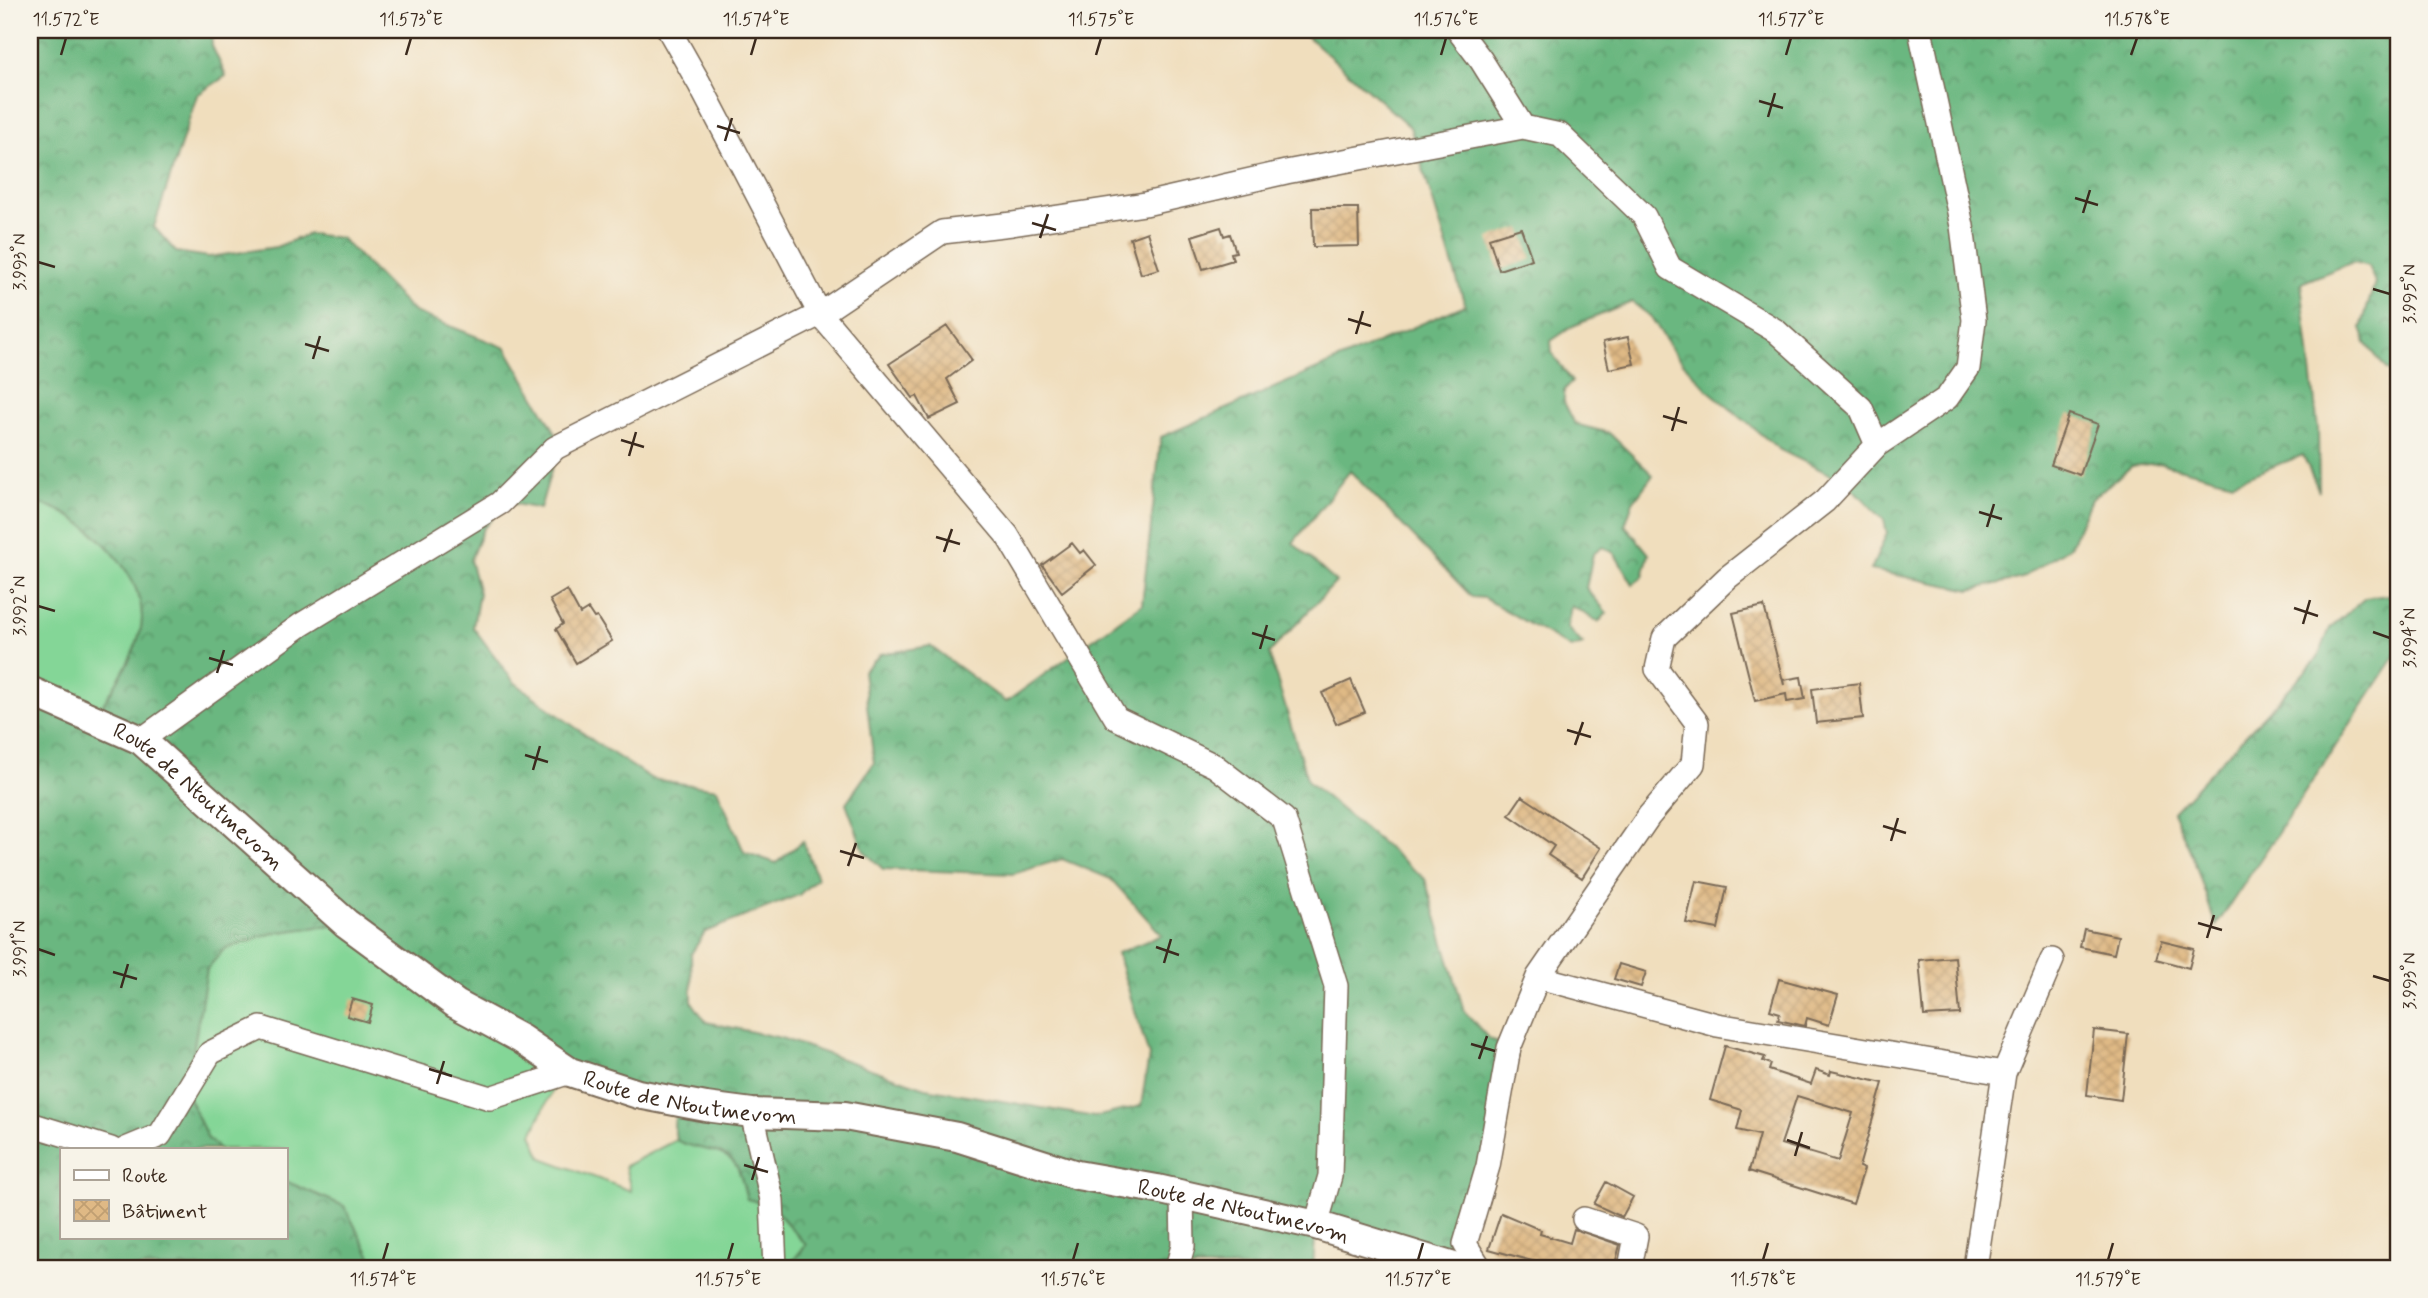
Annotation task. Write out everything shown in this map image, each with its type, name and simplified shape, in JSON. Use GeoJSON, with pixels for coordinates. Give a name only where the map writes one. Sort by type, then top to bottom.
{"type":"FeatureCollection","features":[{"type":"Feature","properties":{"kind":"street"},"geometry":{"type":"LineString","coordinates":[[668,30],[699,83],[820,314],[1007,536],[1116,718],[1215,766],[1284,819],[1336,986],[1330,1175],[1316,1225]]}},
{"type":"Feature","properties":{"kind":"street"},"geometry":{"type":"LineString","coordinates":[[1458,30],[1481,60],[1523,127]]}},
{"type":"Feature","properties":{"kind":"street"},"geometry":{"type":"LineString","coordinates":[[1480,1268],[1465,1244],[1488,1166],[1509,1048],[1538,977],[1649,816],[1693,764],[1697,723],[1657,669],[1664,638],[1727,578],[1825,501],[1877,445],[1947,398],[1968,368],[1974,320],[1962,226],[1920,30]]}},
{"type":"Feature","properties":{"kind":"street"},"geometry":{"type":"LineString","coordinates":[[141,740],[302,625],[500,503],[555,448],[820,314],[942,232],[1146,204],[1286,172],[1523,127],[1560,135],[1644,216],[1670,268],[1776,331],[1861,408],[1877,445]]}},
{"type":"Feature","properties":{"kind":"street","name":"Route de Ntoutmevom"},"geometry":{"type":"LineString","coordinates":[[30,691],[141,740],[346,923],[456,1004],[521,1039],[570,1072],[638,1094],[705,1107],[752,1113],[845,1116],[945,1135],[1077,1175],[1316,1225],[1457,1268]]}},
{"type":"Feature","properties":{"kind":"street"},"geometry":{"type":"LineString","coordinates":[[1975,1268],[2004,1073],[2052,960]]}},
{"type":"Feature","properties":{"kind":"street"},"geometry":{"type":"LineString","coordinates":[[1538,977],[1717,1025],[2004,1073]]}},
{"type":"Feature","properties":{"kind":"street"},"geometry":{"type":"LineString","coordinates":[[128,1148],[160,1135],[210,1053],[261,1028],[490,1098],[570,1072]]}},
{"type":"Feature","properties":{"kind":"street"},"geometry":{"type":"LineString","coordinates":[[752,1113],[772,1200],[775,1268]]}},
{"type":"Feature","properties":{"kind":"street"},"geometry":{"type":"LineString","coordinates":[[30,1124],[108,1148]]}},
{"type":"Feature","properties":{"kind":"street"},"geometry":{"type":"LineString","coordinates":[[1177,1268],[1183,1246],[1182,1195]]}},
{"type":"Feature","properties":{"kind":"street"},"geometry":{"type":"LineString","coordinates":[[1584,1219],[1636,1236],[1630,1268]]}},
{"type":"Feature","properties":{"kind":"green space"},"geometry":{"type":"Polygon","coordinates":[[[30,30],[211,30],[212,46],[226,76],[197,95],[154,227],[176,252],[209,257],[276,247],[309,234],[341,238],[414,312],[506,348],[560,440],[540,509],[506,502],[483,529],[470,560],[479,593],[473,627],[514,682],[595,742],[652,779],[717,789],[744,852],[776,863],[803,841],[817,878],[799,895],[705,932],[691,954],[692,1002],[706,1022],[781,1038],[926,1088],[1095,1117],[1141,1106],[1149,1056],[1117,953],[1162,935],[1111,879],[1062,859],[1013,874],[883,869],[864,851],[846,803],[874,763],[863,671],[881,654],[930,646],[1006,702],[1142,604],[1161,437],[1465,305],[1410,127],[1300,30],[2398,30],[2398,373],[2387,370],[2366,343],[2361,328],[2375,282],[2368,266],[2353,262],[2301,283],[2318,429],[2319,491],[2303,455],[2233,482],[2159,463],[2132,466],[2091,499],[2070,547],[2022,578],[1971,590],[1871,570],[1887,533],[1884,520],[1848,483],[1780,450],[1709,391],[1674,353],[1651,317],[1632,302],[1573,326],[1551,341],[1552,353],[1572,382],[1564,390],[1564,402],[1575,424],[1609,433],[1653,475],[1633,502],[1625,525],[1649,554],[1643,577],[1633,584],[1614,553],[1603,547],[1593,554],[1586,588],[1607,613],[1599,622],[1571,606],[1567,628],[1583,644],[1571,648],[1484,598],[1472,597],[1350,471],[1293,543],[1336,582],[1269,653],[1308,782],[1425,879],[1464,1011],[1488,1038],[1509,1048],[1465,1244],[1480,1268],[1316,1225],[1313,1268],[787,1268],[806,1245],[771,1205],[747,1199],[740,1174],[732,1161],[718,1153],[676,1140],[674,1125],[677,1101],[570,1072],[346,923],[273,933],[224,949],[207,969],[186,1092],[208,1139],[218,1148],[60,1148],[60,1238],[287,1238],[287,1182],[344,1206],[377,1268],[30,1268],[30,691],[94,719],[131,656],[141,630],[142,618],[140,602],[126,570],[102,541],[60,511],[30,501],[30,30]]]}},
{"type":"Feature","properties":{"kind":"green space"},"geometry":{"type":"Polygon","coordinates":[[[30,501],[61,511],[89,529],[126,570],[140,602],[142,618],[137,643],[94,719],[30,691],[30,501]]]}},
{"type":"Feature","properties":{"kind":"green space"},"geometry":{"type":"Polygon","coordinates":[[[2398,594],[2398,652],[2216,926],[2193,857],[2173,812],[2318,658],[2330,628],[2365,598],[2398,594]]]}},
{"type":"Feature","properties":{"kind":"green space"},"geometry":{"type":"Polygon","coordinates":[[[346,923],[570,1072],[552,1091],[532,1134],[542,1158],[631,1191],[625,1166],[676,1140],[718,1153],[737,1167],[747,1199],[771,1205],[806,1245],[787,1268],[377,1268],[344,1206],[287,1182],[287,1148],[218,1148],[208,1139],[186,1092],[207,968],[224,949],[273,933],[346,923]]]}},
{"type":"Feature","properties":{"kind":"building"},"geometry":{"type":"Polygon","coordinates":[[[1312,208],[1358,208],[1359,246],[1313,247],[1312,208]]]}},
{"type":"Feature","properties":{"kind":"building"},"geometry":{"type":"Polygon","coordinates":[[[1221,227],[1224,236],[1230,234],[1236,252],[1231,253],[1233,260],[1203,269],[1192,236],[1221,227]]]}},
{"type":"Feature","properties":{"kind":"building"},"geometry":{"type":"Polygon","coordinates":[[[1521,228],[1532,259],[1499,270],[1489,238],[1521,228]]]}},
{"type":"Feature","properties":{"kind":"building"},"geometry":{"type":"Polygon","coordinates":[[[1147,232],[1159,269],[1141,274],[1130,238],[1147,232]]]}},
{"type":"Feature","properties":{"kind":"building"},"geometry":{"type":"Polygon","coordinates":[[[947,326],[972,360],[947,379],[960,404],[929,419],[917,396],[913,398],[889,364],[947,326]]]}},
{"type":"Feature","properties":{"kind":"building"},"geometry":{"type":"Polygon","coordinates":[[[1628,337],[1634,364],[1609,369],[1603,342],[1628,337]]]}},
{"type":"Feature","properties":{"kind":"building"},"geometry":{"type":"Polygon","coordinates":[[[2069,414],[2098,424],[2080,475],[2051,465],[2069,414]]]}},
{"type":"Feature","properties":{"kind":"building"},"geometry":{"type":"Polygon","coordinates":[[[1072,543],[1080,553],[1084,550],[1096,565],[1062,592],[1042,565],[1072,543]]]}},
{"type":"Feature","properties":{"kind":"building"},"geometry":{"type":"Polygon","coordinates":[[[567,590],[580,614],[588,609],[594,618],[597,617],[612,641],[576,663],[556,629],[563,624],[550,600],[567,590]]]}},
{"type":"Feature","properties":{"kind":"building"},"geometry":{"type":"Polygon","coordinates":[[[1764,606],[1784,685],[1783,680],[1801,677],[1805,699],[1787,702],[1786,694],[1755,701],[1733,613],[1764,606]]]}},
{"type":"Feature","properties":{"kind":"building"},"geometry":{"type":"Polygon","coordinates":[[[1351,680],[1365,712],[1336,724],[1322,693],[1351,680]]]}},
{"type":"Feature","properties":{"kind":"building"},"geometry":{"type":"Polygon","coordinates":[[[1859,683],[1863,718],[1816,723],[1812,689],[1859,683]]]}},
{"type":"Feature","properties":{"kind":"building"},"geometry":{"type":"Polygon","coordinates":[[[1522,796],[1601,848],[1582,878],[1548,855],[1554,846],[1509,815],[1522,796]]]}},
{"type":"Feature","properties":{"kind":"building"},"geometry":{"type":"Polygon","coordinates":[[[1696,881],[1727,887],[1718,929],[1686,923],[1696,881]]]}},
{"type":"Feature","properties":{"kind":"building"},"geometry":{"type":"Polygon","coordinates":[[[2084,929],[2118,936],[2114,954],[2080,947],[2084,929]]]}},
{"type":"Feature","properties":{"kind":"building"},"geometry":{"type":"Polygon","coordinates":[[[2161,941],[2194,949],[2189,968],[2156,959],[2161,941]]]}},
{"type":"Feature","properties":{"kind":"building"},"geometry":{"type":"Polygon","coordinates":[[[1955,957],[1960,1014],[1924,1016],[1919,960],[1955,957]]]}},
{"type":"Feature","properties":{"kind":"building"},"geometry":{"type":"Polygon","coordinates":[[[1619,964],[1646,972],[1641,987],[1614,979],[1619,964]]]}},
{"type":"Feature","properties":{"kind":"building"},"geometry":{"type":"Polygon","coordinates":[[[1779,979],[1838,995],[1829,1025],[1807,1018],[1805,1026],[1778,1020],[1780,1013],[1770,1010],[1779,979]]]}},
{"type":"Feature","properties":{"kind":"building"},"geometry":{"type":"Polygon","coordinates":[[[352,999],[373,1005],[368,1022],[347,1016],[352,999]]]}},
{"type":"Feature","properties":{"kind":"building"},"geometry":{"type":"Polygon","coordinates":[[[2094,1030],[2128,1034],[2121,1100],[2087,1095],[2094,1030]]]}},
{"type":"Feature","properties":{"kind":"building"},"geometry":{"type":"Polygon","coordinates":[[[1725,1046],[1765,1057],[1763,1061],[1771,1064],[1769,1070],[1811,1084],[1816,1070],[1830,1075],[1831,1071],[1883,1083],[1859,1167],[1864,1169],[1853,1204],[1749,1171],[1759,1135],[1737,1130],[1742,1110],[1710,1100],[1725,1046]],[[1797,1096],[1781,1144],[1838,1161],[1853,1113],[1797,1096]]]}},
{"type":"Feature","properties":{"kind":"building"},"geometry":{"type":"Polygon","coordinates":[[[1606,1182],[1633,1197],[1622,1217],[1594,1204],[1606,1182]]]}},
{"type":"Feature","properties":{"kind":"building"},"geometry":{"type":"Polygon","coordinates":[[[1501,1213],[1541,1230],[1540,1234],[1570,1243],[1574,1229],[1620,1245],[1614,1268],[1583,1268],[1560,1262],[1558,1268],[1489,1249],[1501,1213]]]}}]}
